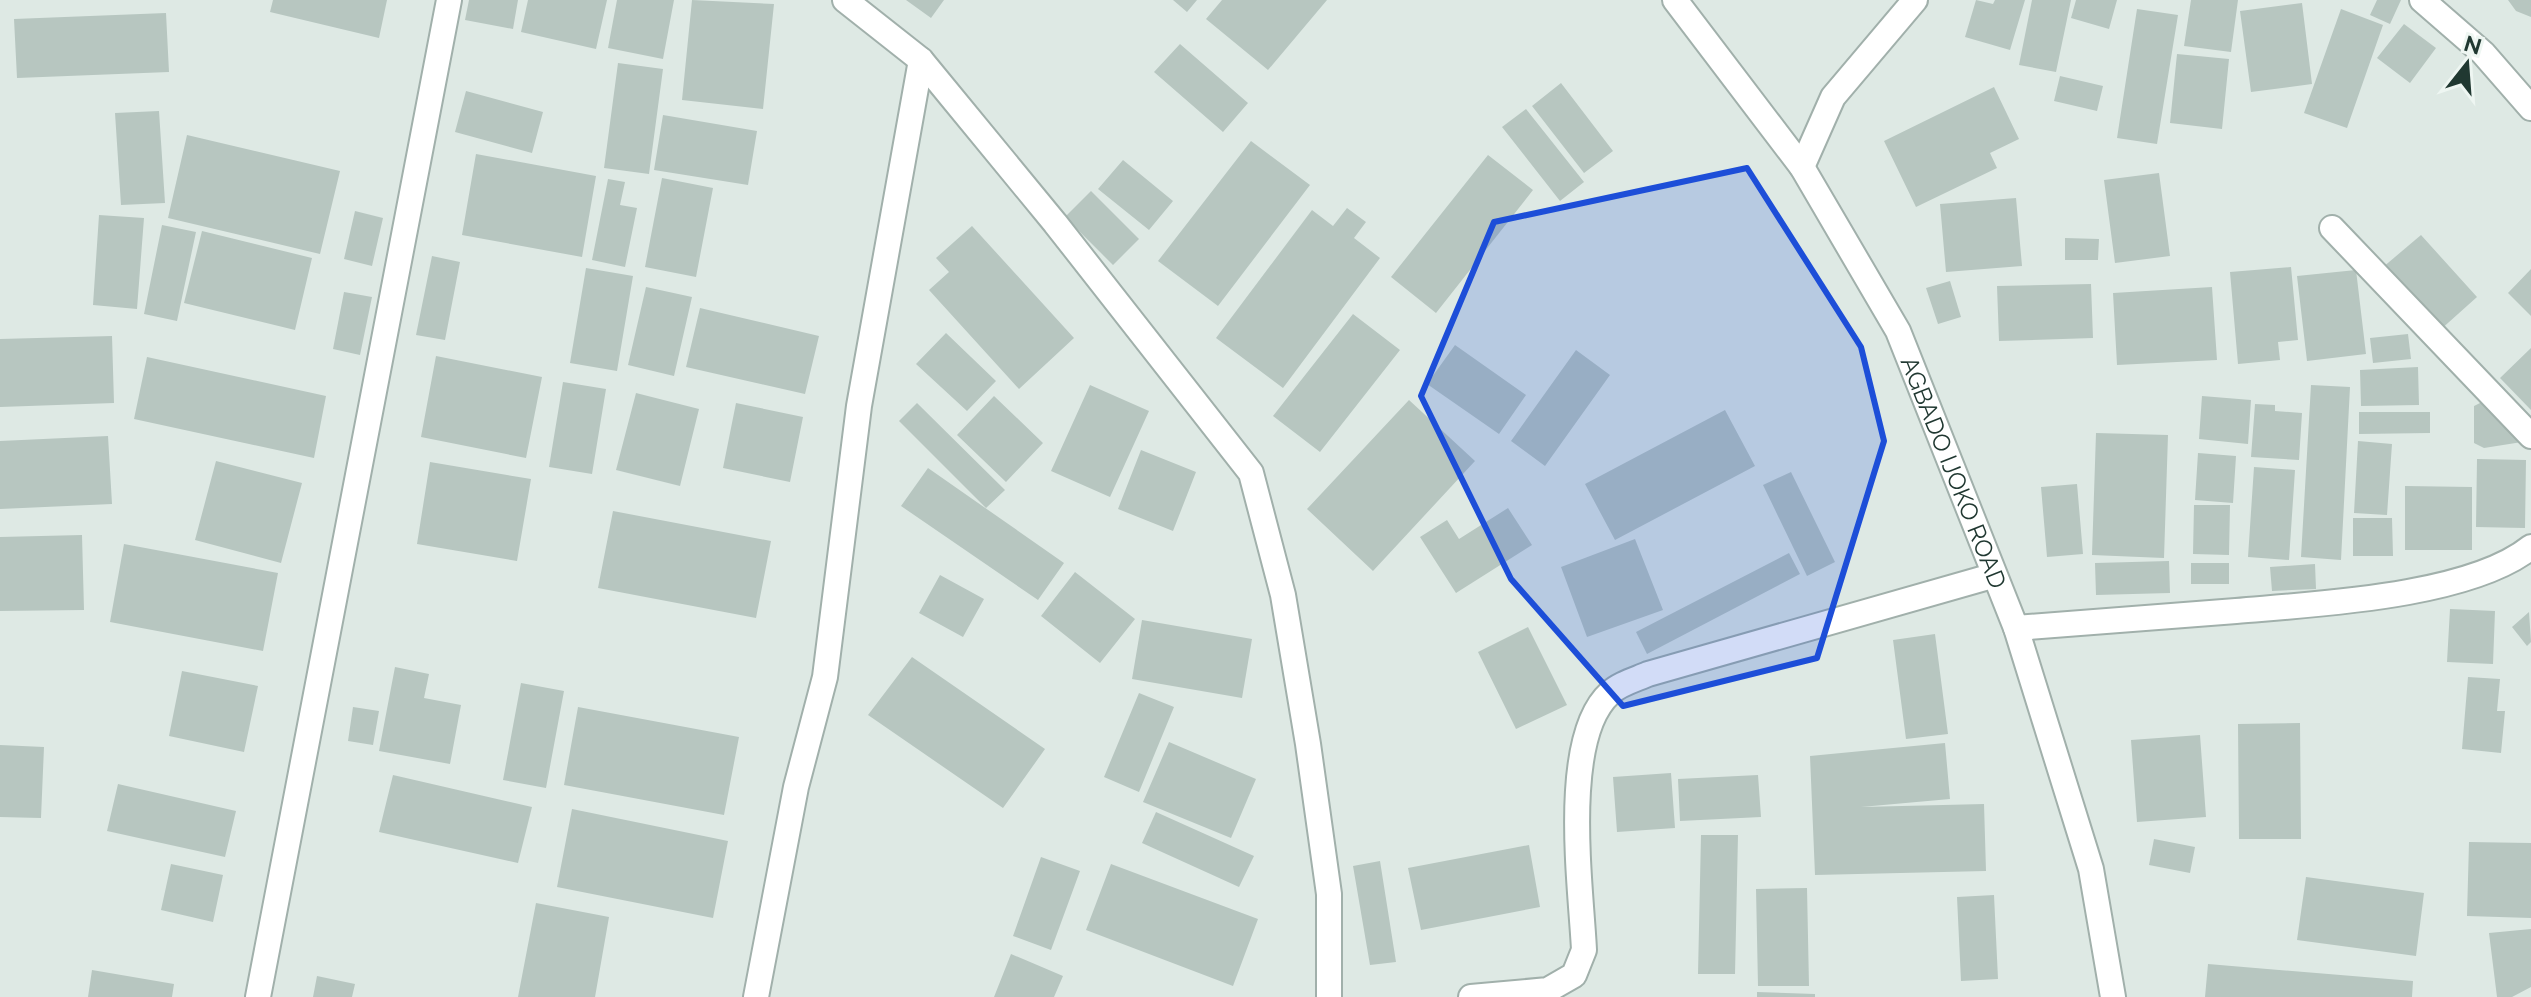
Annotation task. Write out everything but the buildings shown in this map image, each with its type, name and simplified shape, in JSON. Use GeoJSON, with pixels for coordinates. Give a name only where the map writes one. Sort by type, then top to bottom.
{"type":"FeatureCollection","features":[{"type":"Feature","properties":{"kind":"street"},"geometry":{"type":"LineString","coordinates":[[258,997],[449,0]]}},
{"type":"Feature","properties":{"kind":"street"},"geometry":{"type":"LineString","coordinates":[[845,0],[921,60],[1074,246],[1251,473],[1283,595],[1308,744],[1329,894],[1329,997]]}},
{"type":"Feature","properties":{"kind":"street","name":"AGBADO IJOKO ROAD"},"geometry":{"type":"LineString","coordinates":[[1675,0],[1802,167],[1898,331],[1992,576],[2016,628],[2091,869],[2113,997]]}},
{"type":"Feature","properties":{"kind":"street"},"geometry":{"type":"LineString","coordinates":[[1802,167],[1833,97],[1915,0]]}},
{"type":"Feature","properties":{"kind":"street"},"geometry":{"type":"LineString","coordinates":[[2422,0],[2483,53],[2531,108]]}},
{"type":"Feature","properties":{"kind":"street"},"geometry":{"type":"LineString","coordinates":[[756,997],[796,787],[825,677],[859,406],[921,60]]}},
{"type":"Feature","properties":{"kind":"street"},"geometry":{"type":"LineString","coordinates":[[2332,228],[2531,436]]}},
{"type":"Feature","properties":{"kind":"street"},"geometry":{"type":"LineString","coordinates":[[2016,628],[2364,600],[2440,584],[2513,561],[2531,547]]}},
{"type":"Feature","properties":{"kind":"street"},"geometry":{"type":"LineString","coordinates":[[1471,997],[1548,990],[1574,975],[1584,950],[1576,783],[1590,724],[1610,692],[1648,674],[1992,576]]}},
{"type":"Feature","properties":{"kind":"highlighted area"},"geometry":{"type":"Polygon","coordinates":[[[1747,168],[1861,347],[1884,441],[1817,658],[1623,706],[1511,579],[1421,396],[1494,222],[1747,168]]]}}]}
